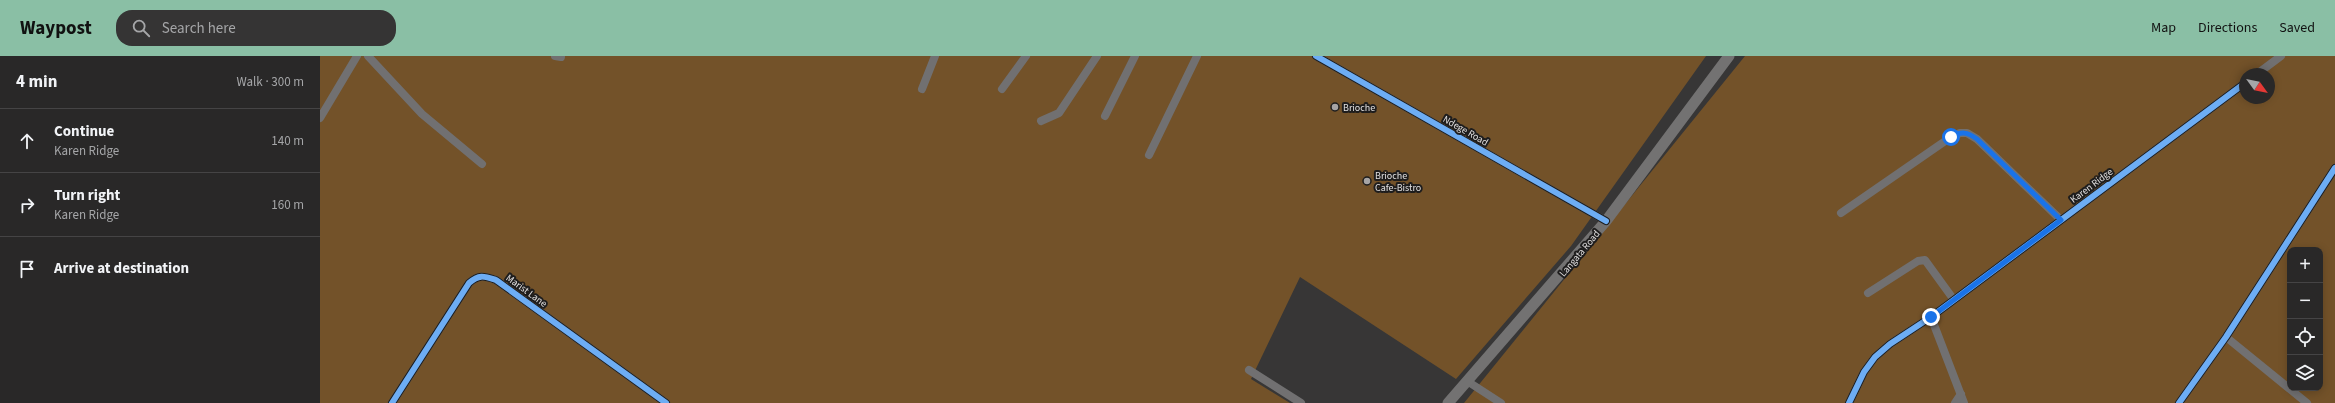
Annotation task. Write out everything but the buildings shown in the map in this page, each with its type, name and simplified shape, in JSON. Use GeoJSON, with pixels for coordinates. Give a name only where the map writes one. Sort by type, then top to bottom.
{"type":"FeatureCollection","features":[{"type":"Feature","properties":{"kind":"main road","name":"Langata Road"},"geometry":{"type":"LineString","coordinates":[[1448,403],[1606,221],[1729,56]]}},
{"type":"Feature","properties":{"kind":"street"},"geometry":{"type":"LineString","coordinates":[[320,118],[357,56]]}},
{"type":"Feature","properties":{"kind":"street"},"geometry":{"type":"LineString","coordinates":[[368,56],[422,114],[482,164]]}},
{"type":"Feature","properties":{"kind":"street"},"geometry":{"type":"LineString","coordinates":[[922,89],[935,56]]}},
{"type":"Feature","properties":{"kind":"street"},"geometry":{"type":"LineString","coordinates":[[1002,89],[1026,56]]}},
{"type":"Feature","properties":{"kind":"street"},"geometry":{"type":"LineString","coordinates":[[1041,121],[1059,113],[1097,56]]}},
{"type":"Feature","properties":{"kind":"street"},"geometry":{"type":"LineString","coordinates":[[1105,116],[1135,56]]}},
{"type":"Feature","properties":{"kind":"street"},"geometry":{"type":"LineString","coordinates":[[1148,155],[1197,56]]}},
{"type":"Feature","properties":{"kind":"street","name":"Ndege Road"},"geometry":{"type":"LineString","coordinates":[[1316,56],[1606,221]]}},
{"type":"Feature","properties":{"kind":"street"},"geometry":{"type":"LineString","coordinates":[[2265,68],[2281,56]]}},
{"type":"Feature","properties":{"kind":"street","name":"Karen Ridge"},"geometry":{"type":"LineString","coordinates":[[1849,403],[1864,372],[1875,357],[1890,344],[1931,317],[2239,87]]}},
{"type":"Feature","properties":{"kind":"street"},"geometry":{"type":"LineString","coordinates":[[1841,213],[1951,137],[1960,133],[1967,133],[1990,151],[2061,220]]}},
{"type":"Feature","properties":{"kind":"street"},"geometry":{"type":"LineString","coordinates":[[2179,403],[2226,337],[2335,168]]}},
{"type":"Feature","properties":{"kind":"street"},"geometry":{"type":"LineString","coordinates":[[1868,293],[1918,261],[1925,260],[1954,300]]}},
{"type":"Feature","properties":{"kind":"street","name":"Marist Lane"},"geometry":{"type":"LineString","coordinates":[[392,403],[469,283],[476,277],[482,276],[502,284],[666,403]]}},
{"type":"Feature","properties":{"kind":"street"},"geometry":{"type":"LineString","coordinates":[[1931,317],[1964,403]]}},
{"type":"Feature","properties":{"kind":"street"},"geometry":{"type":"LineString","coordinates":[[2226,337],[2307,403]]}},
{"type":"Feature","properties":{"kind":"street"},"geometry":{"type":"LineString","coordinates":[[1248,370],[1301,403]]}},
{"type":"Feature","properties":{"kind":"street"},"geometry":{"type":"LineString","coordinates":[[1467,381],[1501,403]]}},
{"type":"Feature","properties":{"kind":"street"},"geometry":{"type":"LineString","coordinates":[[1955,403],[1961,394]]}},
{"type":"Feature","properties":{"kind":"shaded area"},"geometry":{"type":"Polygon","coordinates":[[[320,56],[1706,56],[1571,246],[1456,379],[1300,277],[1251,379],[1290,403],[320,403],[320,56]]]}},
{"type":"Feature","properties":{"kind":"shaded area"},"geometry":{"type":"Polygon","coordinates":[[[1745,56],[2335,56],[2335,403],[1464,403],[1745,56]]]}},
{"type":"Feature","properties":{"kind":"cycle path"},"geometry":{"type":"LineString","coordinates":[[1316,56],[1606,221]]}},
{"type":"Feature","properties":{"kind":"cycle path"},"geometry":{"type":"LineString","coordinates":[[1849,403],[1864,372],[1875,357],[1890,344],[1931,317],[2239,87]]}},
{"type":"Feature","properties":{"kind":"cycle path"},"geometry":{"type":"LineString","coordinates":[[2179,403],[2226,337],[2335,168]]}},
{"type":"Feature","properties":{"kind":"cycle path"},"geometry":{"type":"LineString","coordinates":[[392,403],[469,283],[479,277],[496,280],[666,403]]}},
{"type":"Feature","properties":{"kind":"place","name":"Brioche"},"geometry":{"type":"Point","coordinates":[1335,107]}},
{"type":"Feature","properties":{"kind":"place","name":"Brioche Cafe-Bistro"},"geometry":{"type":"Point","coordinates":[1367,181]}},
{"type":"Feature","properties":{"kind":"route"},"geometry":{"type":"LineString","coordinates":[[1931,317],[2061,220],[1977,139],[1967,133],[1960,133],[1951,137]]}}]}
